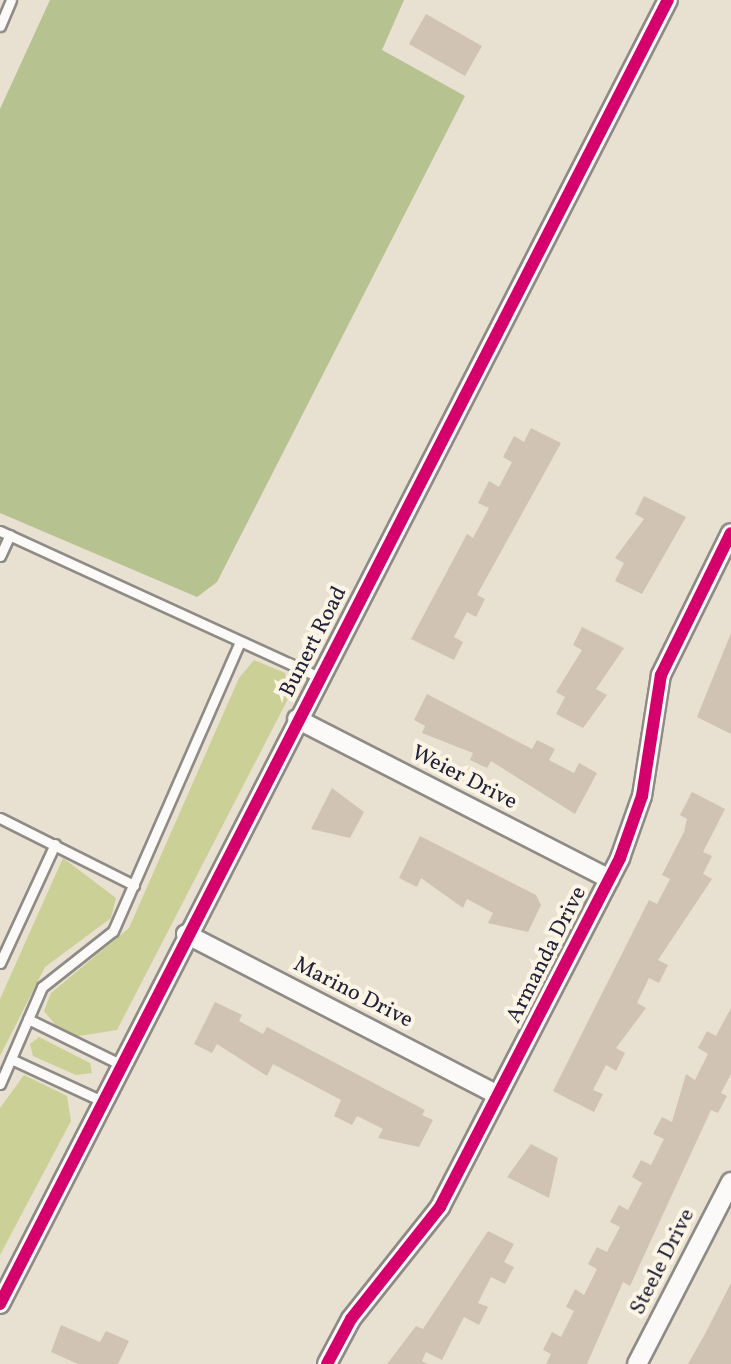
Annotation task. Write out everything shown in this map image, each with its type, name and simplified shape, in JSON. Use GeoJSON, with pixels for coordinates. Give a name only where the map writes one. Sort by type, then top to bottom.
{"type":"FeatureCollection","features":[{"type":"Feature","properties":{"kind":"street","name":"Bunert Road"},"geometry":{"type":"LineString","coordinates":[[0,1304],[186,934],[668,0]]}},
{"type":"Feature","properties":{"kind":"street","name":"Armanda Drive"},"geometry":{"type":"LineString","coordinates":[[327,1364],[351,1319],[424,1233],[609,879],[639,809],[661,675],[731,533]]}},
{"type":"Feature","properties":{"kind":"street","name":"Weier Drive"},"geometry":{"type":"LineString","coordinates":[[297,719],[609,879]]}},
{"type":"Feature","properties":{"kind":"street","name":"Marino Drive"},"geometry":{"type":"LineString","coordinates":[[186,934],[498,1095]]}},
{"type":"Feature","properties":{"kind":"street","name":"Steele Drive"},"geometry":{"type":"LineString","coordinates":[[637,1364],[731,1182]]}},
{"type":"Feature","properties":{"kind":"lane"},"geometry":{"type":"LineString","coordinates":[[0,26],[11,0]]}},
{"type":"Feature","properties":{"kind":"lane"},"geometry":{"type":"LineString","coordinates":[[0,556],[5,533],[319,677]]}},
{"type":"Feature","properties":{"kind":"lane"},"geometry":{"type":"LineString","coordinates":[[0,1084],[28,1019],[54,974],[113,931],[240,642]]}},
{"type":"Feature","properties":{"kind":"lane"},"geometry":{"type":"LineString","coordinates":[[0,818],[134,885]]}},
{"type":"Feature","properties":{"kind":"lane"},"geometry":{"type":"LineString","coordinates":[[0,963],[55,844]]}},
{"type":"Feature","properties":{"kind":"lane"},"geometry":{"type":"LineString","coordinates":[[28,1019],[120,1064]]}},
{"type":"Feature","properties":{"kind":"lane"},"geometry":{"type":"LineString","coordinates":[[11,1059],[102,1101]]}},
{"type":"Feature","properties":{"kind":"green space"},"geometry":{"type":"Polygon","coordinates":[[[50,0],[404,0],[382,50],[465,96],[217,582],[197,597],[0,513],[0,109],[50,0]]]}},
{"type":"Feature","properties":{"kind":"green space"},"geometry":{"type":"Polygon","coordinates":[[[254,660],[285,673],[291,693],[117,1030],[66,1038],[44,1011],[51,993],[129,928],[239,678],[254,660]]]}},
{"type":"Feature","properties":{"kind":"green space"},"geometry":{"type":"Polygon","coordinates":[[[63,858],[116,898],[111,918],[45,967],[0,1056],[0,999],[63,858]]]}},
{"type":"Feature","properties":{"kind":"green space"},"geometry":{"type":"Polygon","coordinates":[[[39,1037],[90,1063],[92,1073],[76,1075],[33,1056],[30,1044],[39,1037]]]}},
{"type":"Feature","properties":{"kind":"green space"},"geometry":{"type":"Polygon","coordinates":[[[24,1075],[67,1096],[71,1121],[0,1255],[0,1108],[24,1075]]]}},
{"type":"Feature","properties":{"kind":"building"},"geometry":{"type":"Polygon","coordinates":[[[426,14],[482,46],[465,76],[409,44],[426,14]]]}},
{"type":"Feature","properties":{"kind":"building"},"geometry":{"type":"Polygon","coordinates":[[[531,428],[561,443],[477,595],[485,599],[476,617],[467,612],[454,637],[463,642],[454,660],[411,639],[467,534],[473,538],[489,508],[478,503],[489,481],[499,487],[512,462],[503,457],[514,436],[524,442],[531,428]]]}},
{"type":"Feature","properties":{"kind":"building"},"geometry":{"type":"Polygon","coordinates":[[[644,496],[686,517],[642,594],[615,581],[624,563],[615,558],[644,519],[635,514],[644,496]]]}},
{"type":"Feature","properties":{"kind":"building"},"geometry":{"type":"Polygon","coordinates":[[[582,627],[624,648],[596,689],[607,695],[583,728],[556,714],[565,697],[556,692],[582,650],[573,645],[582,627]]]}},
{"type":"Feature","properties":{"kind":"building"},"geometry":{"type":"Polygon","coordinates":[[[731,633],[731,734],[697,717],[731,633]]]}},
{"type":"Feature","properties":{"kind":"building"},"geometry":{"type":"Polygon","coordinates":[[[427,694],[532,749],[537,740],[555,749],[549,760],[574,773],[579,763],[597,773],[575,814],[491,761],[487,768],[470,760],[473,753],[422,733],[425,726],[414,720],[427,694]]]}},
{"type":"Feature","properties":{"kind":"building"},"geometry":{"type":"Polygon","coordinates":[[[332,788],[364,812],[350,838],[311,829],[332,788]]]}},
{"type":"Feature","properties":{"kind":"building"},"geometry":{"type":"Polygon","coordinates":[[[692,792],[725,809],[703,852],[712,856],[703,874],[712,879],[658,960],[668,965],[659,983],[649,978],[637,1003],[646,1008],[616,1048],[625,1053],[616,1071],[606,1065],[593,1090],[603,1094],[594,1112],[553,1091],[649,900],[657,904],[670,879],[662,875],[684,832],[687,819],[680,815],[692,792]]]}},
{"type":"Feature","properties":{"kind":"building"},"geometry":{"type":"Polygon","coordinates":[[[420,836],[536,895],[541,905],[528,932],[488,923],[493,913],[467,899],[463,908],[421,878],[417,887],[399,878],[420,836]]]}},
{"type":"Feature","properties":{"kind":"building"},"geometry":{"type":"Polygon","coordinates":[[[215,1002],[242,1015],[239,1021],[263,1034],[267,1027],[425,1110],[422,1115],[433,1120],[419,1147],[378,1138],[383,1129],[357,1116],[352,1125],[334,1116],[341,1100],[273,1064],[267,1076],[217,1044],[212,1053],[194,1044],[215,1002]]]}},
{"type":"Feature","properties":{"kind":"building"},"geometry":{"type":"Polygon","coordinates":[[[731,1008],[731,1074],[721,1093],[727,1096],[718,1113],[711,1110],[630,1286],[623,1282],[587,1364],[546,1364],[551,1354],[543,1350],[552,1332],[561,1337],[574,1311],[566,1307],[575,1289],[584,1295],[597,1269],[588,1264],[597,1247],[607,1252],[620,1227],[610,1222],[619,1205],[628,1210],[642,1183],[632,1177],[641,1160],[651,1165],[664,1139],[653,1134],[662,1117],[672,1122],[686,1074],[695,1080],[708,1054],[698,1048],[707,1031],[716,1036],[731,1008]]]}},
{"type":"Feature","properties":{"kind":"building"},"geometry":{"type":"Polygon","coordinates":[[[531,1144],[558,1158],[549,1198],[507,1177],[531,1144]]]}},
{"type":"Feature","properties":{"kind":"building"},"geometry":{"type":"Polygon","coordinates":[[[488,1231],[514,1244],[504,1262],[514,1267],[505,1284],[491,1277],[478,1303],[488,1307],[479,1325],[464,1317],[442,1360],[426,1352],[422,1361],[428,1364],[387,1364],[416,1326],[423,1329],[488,1231]]]}},
{"type":"Feature","properties":{"kind":"building"},"geometry":{"type":"Polygon","coordinates":[[[731,1283],[731,1364],[688,1364],[705,1334],[731,1283]]]}},
{"type":"Feature","properties":{"kind":"building"},"geometry":{"type":"Polygon","coordinates":[[[61,1325],[100,1342],[106,1331],[129,1341],[118,1364],[78,1364],[51,1352],[61,1325]]]}},
{"type":"Feature","properties":{"kind":"cycle path"},"geometry":{"type":"LineString","coordinates":[[0,1304],[668,0]]}},
{"type":"Feature","properties":{"kind":"cycle path"},"geometry":{"type":"LineString","coordinates":[[327,1364],[351,1319],[440,1207],[620,858],[642,796],[661,675],[731,533]]}}]}
